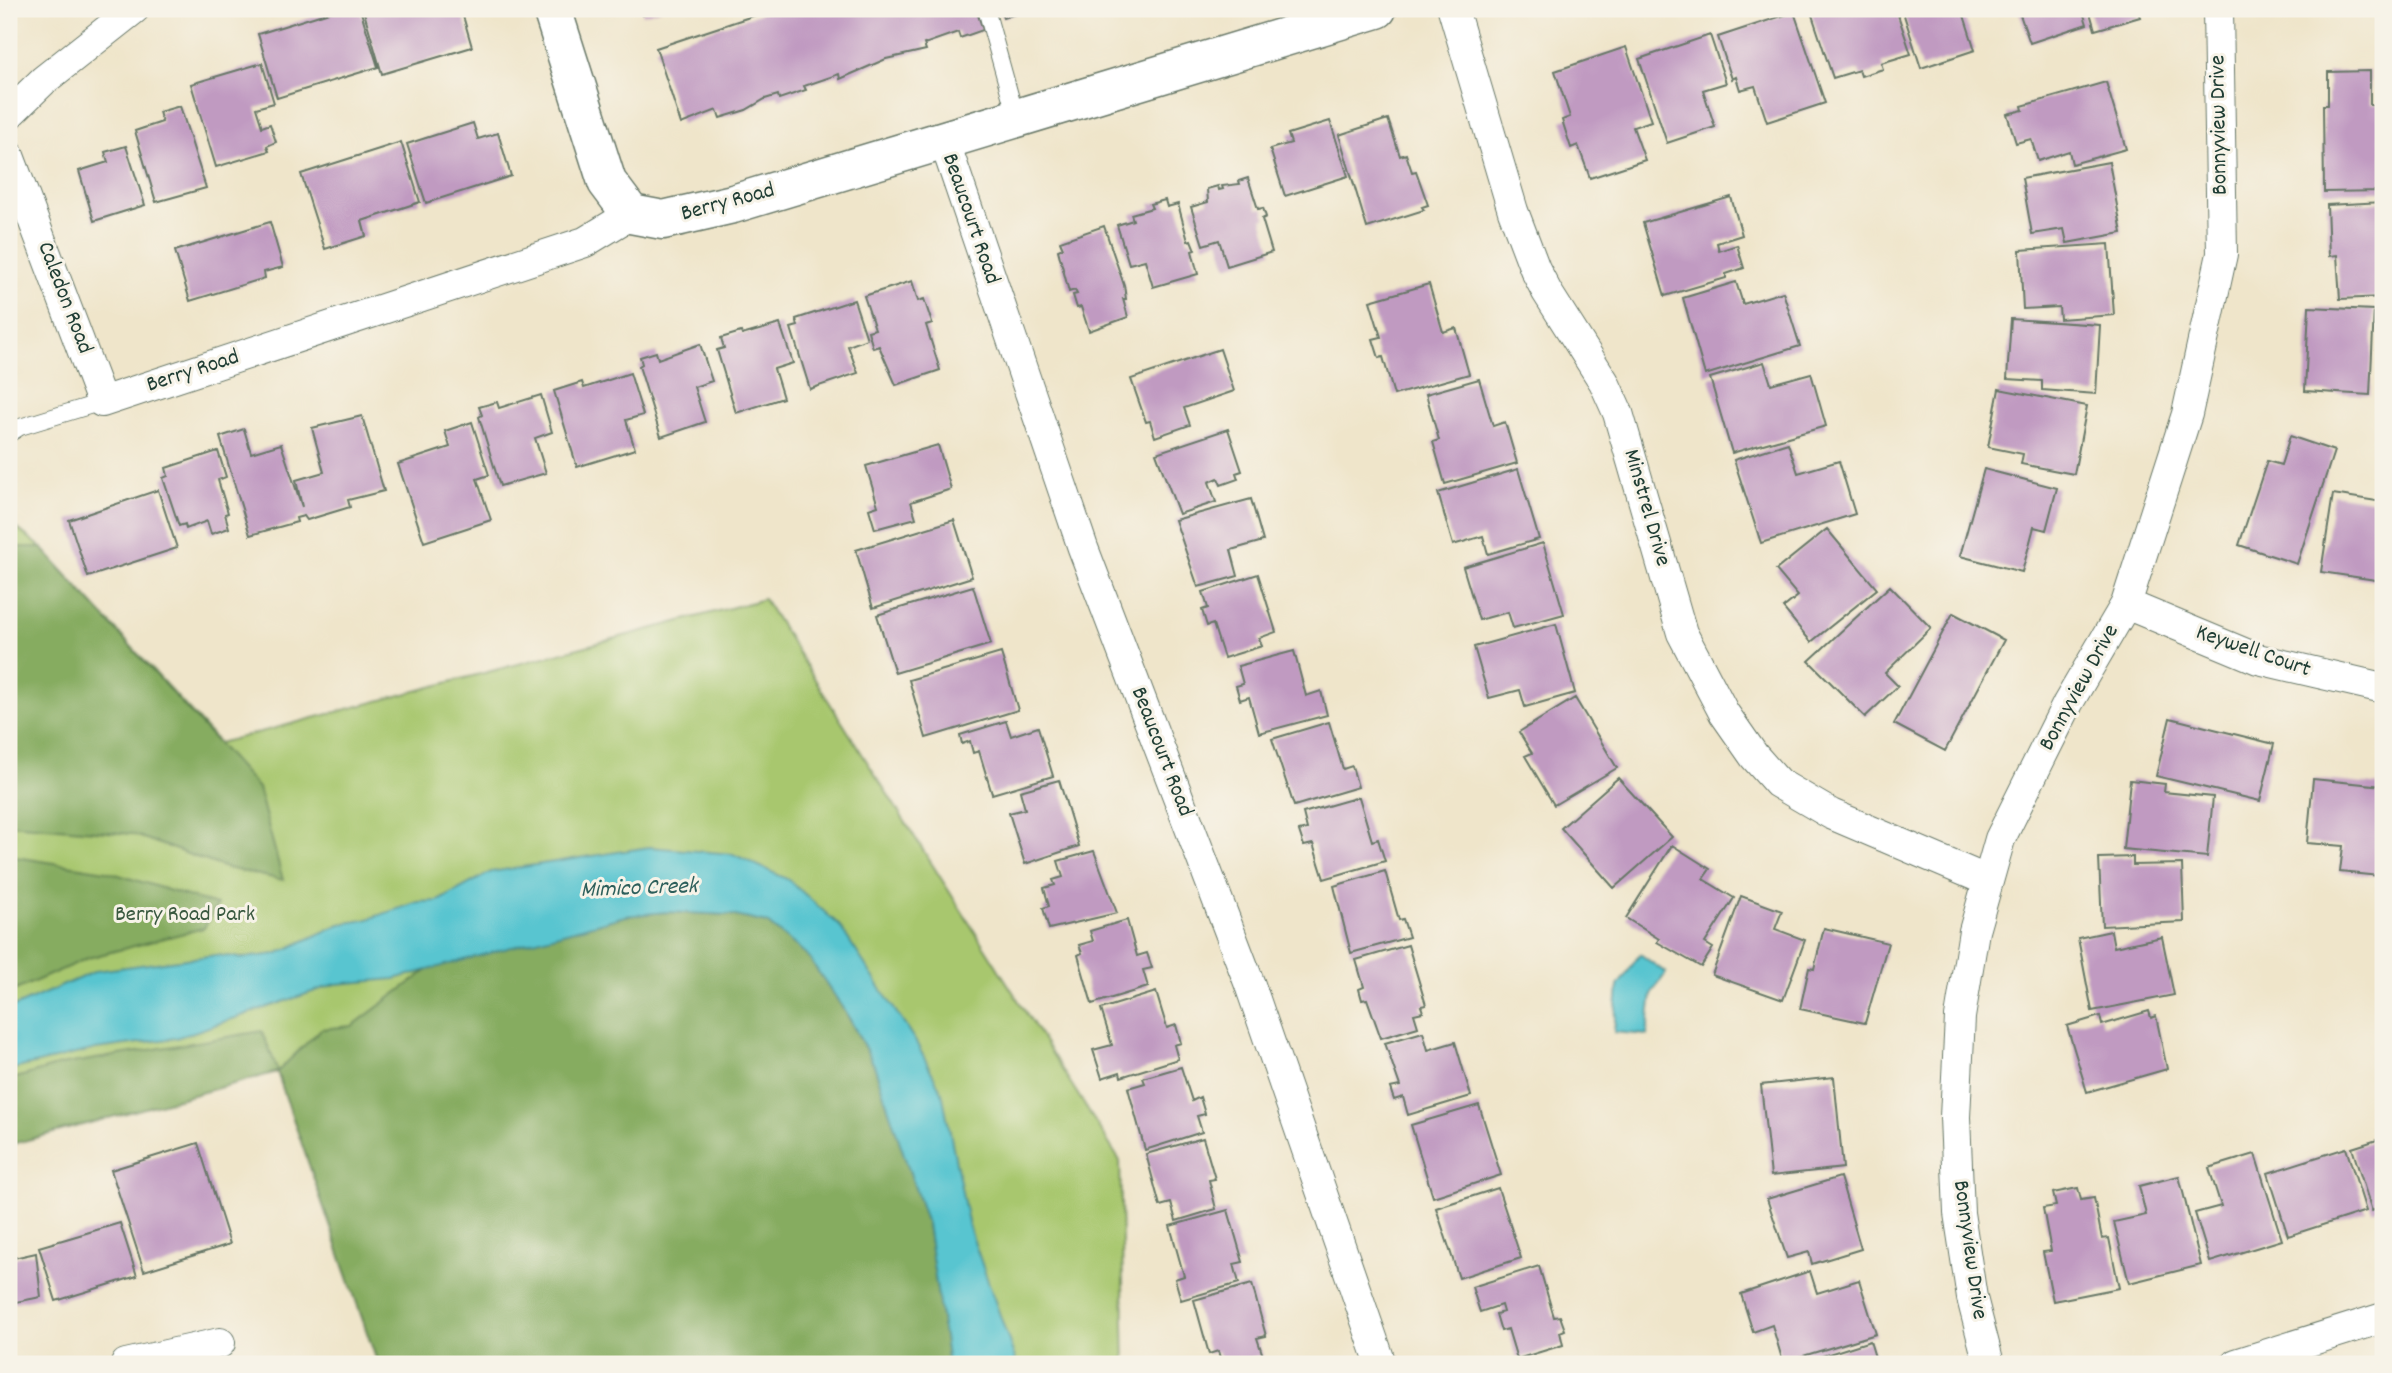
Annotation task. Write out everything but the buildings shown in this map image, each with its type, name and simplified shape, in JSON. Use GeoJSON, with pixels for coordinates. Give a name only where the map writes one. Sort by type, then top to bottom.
{"type":"FeatureCollection","features":[{"type":"Feature","properties":{"kind":"street"},"geometry":{"type":"LineString","coordinates":[[9,114],[44,80],[134,9]]}},
{"type":"Feature","properties":{"kind":"street"},"geometry":{"type":"LineString","coordinates":[[552,9],[607,182],[631,214]]}},
{"type":"Feature","properties":{"kind":"street","name":"Berry Road"},"geometry":{"type":"LineString","coordinates":[[102,402],[585,242],[631,214],[663,220],[699,214],[1377,9]]}},
{"type":"Feature","properties":{"kind":"street","name":"Minstrel Drive"},"geometry":{"type":"LineString","coordinates":[[1453,9],[1513,211],[1535,269],[1546,292],[1604,382],[1619,413],[1682,634],[1724,713],[1754,756],[1778,783],[1831,814],[1986,880]]}},
{"type":"Feature","properties":{"kind":"street","name":"Bonnyview Drive"},"geometry":{"type":"LineString","coordinates":[[1989,1364],[1972,1298],[1959,1213],[1955,1117],[1960,1017],[1974,931],[1986,880],[2000,839],[2068,703],[2126,604],[2187,414],[2222,254],[2218,9]]}},
{"type":"Feature","properties":{"kind":"street","name":"Beaucourt Road"},"geometry":{"type":"LineString","coordinates":[[943,140],[1083,548],[1250,985],[1381,1364]]}},
{"type":"Feature","properties":{"kind":"street","name":"Caledon Road"},"geometry":{"type":"LineString","coordinates":[[9,156],[102,402]]}},
{"type":"Feature","properties":{"kind":"street","name":"Keywell Court"},"geometry":{"type":"LineString","coordinates":[[2126,604],[2258,659],[2383,688]]}},
{"type":"Feature","properties":{"kind":"street"},"geometry":{"type":"LineString","coordinates":[[2236,1364],[2383,1318]]}},
{"type":"Feature","properties":{"kind":"street"},"geometry":{"type":"LineString","coordinates":[[126,1364],[220,1343]]}},
{"type":"Feature","properties":{"kind":"lane"},"geometry":{"type":"LineString","coordinates":[[986,9],[1016,117]]}},
{"type":"Feature","properties":{"kind":"lane","name":"Berry Road"},"geometry":{"type":"LineString","coordinates":[[9,434],[20,427],[102,402]]}},
{"type":"Feature","properties":{"kind":"green space","name":"Berry Road Park"},"geometry":{"type":"Polygon","coordinates":[[[9,522],[41,547],[219,743],[764,599],[1120,1161],[1125,1364],[378,1364],[277,1072],[9,1145],[9,522]]]}},
{"type":"Feature","properties":{"kind":"green space"},"geometry":{"type":"Polygon","coordinates":[[[9,547],[41,547],[258,788],[283,880],[226,868],[132,834],[9,824],[9,547]]]}},
{"type":"Feature","properties":{"kind":"green space","name":"Berry Road Park"},"geometry":{"type":"Polygon","coordinates":[[[9,856],[106,871],[217,905],[204,928],[88,958],[9,993],[9,856]]]}},
{"type":"Feature","properties":{"kind":"green space"},"geometry":{"type":"Polygon","coordinates":[[[666,912],[731,915],[767,923],[806,954],[846,1013],[874,1065],[927,1224],[948,1364],[378,1364],[277,1072],[9,1145],[9,1080],[60,1065],[262,1031],[278,1071],[321,1029],[352,1026],[429,969],[625,916],[666,912]]]}},
{"type":"Feature","properties":{"kind":"water","name":"Mimico Creek"},"geometry":{"type":"Polygon","coordinates":[[[649,847],[733,854],[789,880],[839,925],[916,1042],[942,1092],[969,1227],[1017,1364],[948,1364],[927,1224],[874,1065],[846,1012],[806,954],[767,923],[731,915],[666,912],[625,916],[395,979],[336,984],[176,1038],[96,1049],[9,1070],[9,1009],[96,971],[216,955],[243,958],[276,954],[340,924],[365,920],[418,902],[438,901],[491,872],[649,847]]]}},
{"type":"Feature","properties":{"kind":"water"},"geometry":{"type":"Polygon","coordinates":[[[1640,954],[1666,973],[1652,993],[1647,1035],[1614,1032],[1618,986],[1640,954]]]}}]}
